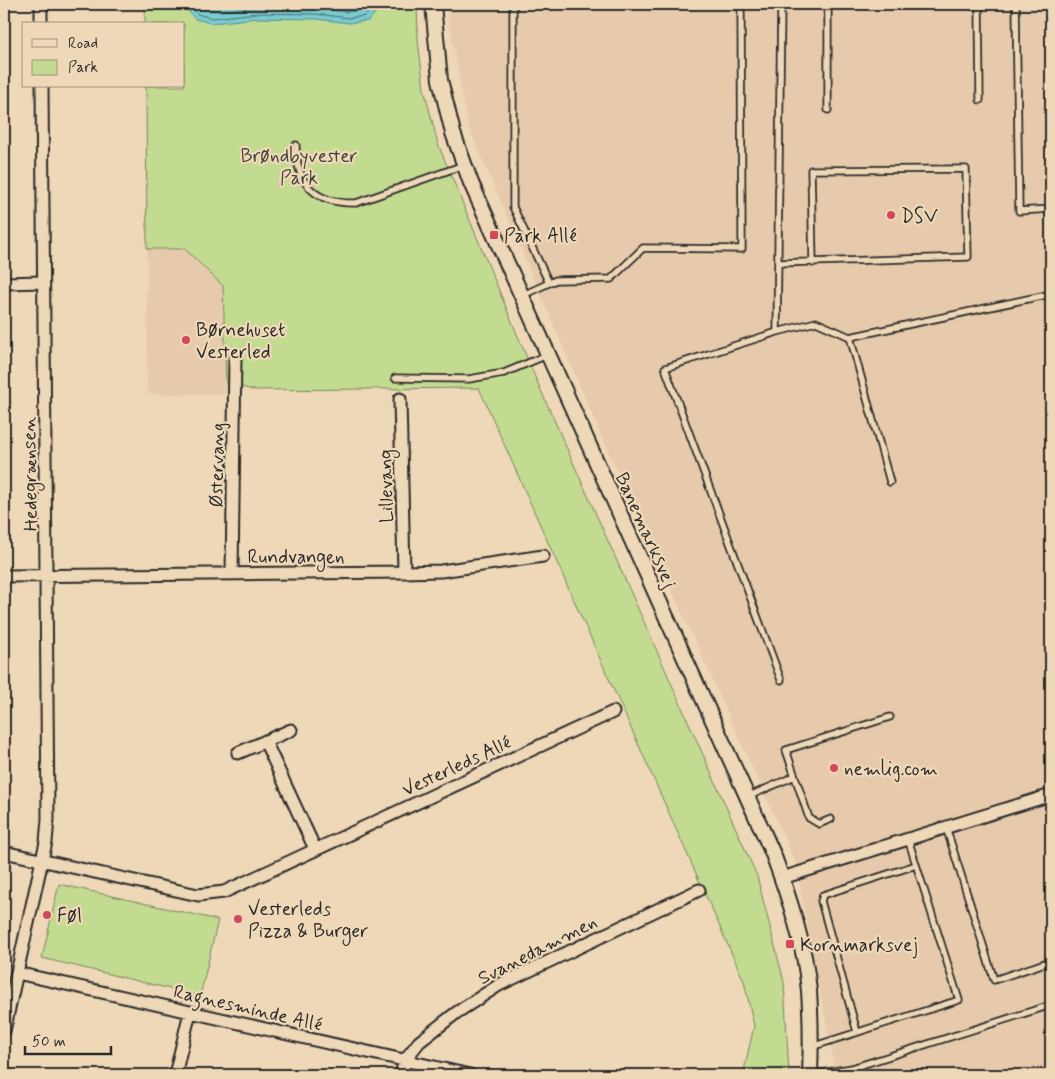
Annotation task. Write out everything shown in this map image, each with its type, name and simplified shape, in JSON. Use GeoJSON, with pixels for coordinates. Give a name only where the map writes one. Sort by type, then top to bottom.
{"type":"FeatureCollection","features":[{"type":"Feature","properties":{"kind":"street"},"geometry":{"type":"LineString","coordinates":[[41,4],[41,22]]}},
{"type":"Feature","properties":{"kind":"street","name":"Banemarksvej"},"geometry":{"type":"LineString","coordinates":[[434,4],[440,80],[453,133],[464,165],[547,355],[782,878],[800,940],[809,989],[812,1047],[810,1075]]}},
{"type":"Feature","properties":{"kind":"street","name":"Hedegrænsen"},"geometry":{"type":"LineString","coordinates":[[4,1031],[46,842],[48,819],[48,576],[42,88]]}},
{"type":"Feature","properties":{"kind":"street"},"geometry":{"type":"LineString","coordinates":[[4,283],[43,282]]}},
{"type":"Feature","properties":{"kind":"street","name":"Østervang"},"geometry":{"type":"LineString","coordinates":[[232,574],[234,357]]}},
{"type":"Feature","properties":{"kind":"street","name":"Lillevang"},"geometry":{"type":"LineString","coordinates":[[400,399],[404,572]]}},
{"type":"Feature","properties":{"kind":"street","name":"Rundvangen"},"geometry":{"type":"LineString","coordinates":[[4,576],[440,571],[543,556]]}},
{"type":"Feature","properties":{"kind":"street","name":"Vesterleds Allé"},"geometry":{"type":"LineString","coordinates":[[4,852],[198,895],[224,892],[613,712]]}},
{"type":"Feature","properties":{"kind":"street"},"geometry":{"type":"LineString","coordinates":[[238,753],[291,730]]}},
{"type":"Feature","properties":{"kind":"street"},"geometry":{"type":"LineString","coordinates":[[265,741],[315,849]]}},
{"type":"Feature","properties":{"kind":"street"},"geometry":{"type":"LineString","coordinates":[[782,878],[1049,795]]}},
{"type":"Feature","properties":{"kind":"street","name":"Svanedammen"},"geometry":{"type":"LineString","coordinates":[[405,1060],[419,1042],[456,1013],[499,985],[699,890]]}},
{"type":"Feature","properties":{"kind":"street","name":"Ragnesminde Allé"},"geometry":{"type":"LineString","coordinates":[[17,972],[470,1075]]}},
{"type":"Feature","properties":{"kind":"street"},"geometry":{"type":"LineString","coordinates":[[175,1075],[190,1012]]}},
{"type":"Feature","properties":{"kind":"street"},"geometry":{"type":"LineString","coordinates":[[401,1075],[405,1060]]}},
{"type":"Feature","properties":{"kind":"lane"},"geometry":{"type":"LineString","coordinates":[[513,4],[514,207],[549,283]]}},
{"type":"Feature","properties":{"kind":"lane"},"geometry":{"type":"LineString","coordinates":[[521,296],[556,280],[611,279],[644,248],[742,249],[741,4]]}},
{"type":"Feature","properties":{"kind":"lane"},"geometry":{"type":"LineString","coordinates":[[777,332],[781,4]]}},
{"type":"Feature","properties":{"kind":"lane"},"geometry":{"type":"LineString","coordinates":[[828,4],[828,110]]}},
{"type":"Feature","properties":{"kind":"lane"},"geometry":{"type":"LineString","coordinates":[[979,4],[980,100]]}},
{"type":"Feature","properties":{"kind":"lane"},"geometry":{"type":"LineString","coordinates":[[1016,4],[1019,210],[1051,209]]}},
{"type":"Feature","properties":{"kind":"lane"},"geometry":{"type":"LineString","coordinates":[[296,145],[296,161],[301,176],[311,189],[324,199],[340,203],[356,203],[464,165]]}},
{"type":"Feature","properties":{"kind":"lane"},"geometry":{"type":"LineString","coordinates":[[778,263],[813,263],[968,257],[966,169],[811,170],[813,263]]}},
{"type":"Feature","properties":{"kind":"lane"},"geometry":{"type":"LineString","coordinates":[[781,680],[665,368],[777,332],[816,322],[850,337],[1051,294]]}},
{"type":"Feature","properties":{"kind":"lane"},"geometry":{"type":"LineString","coordinates":[[850,337],[890,482]]}},
{"type":"Feature","properties":{"kind":"lane"},"geometry":{"type":"LineString","coordinates":[[395,378],[469,379],[504,373],[547,355]]}},
{"type":"Feature","properties":{"kind":"lane"},"geometry":{"type":"LineString","coordinates":[[831,819],[819,824],[809,818],[786,750],[890,717]]}},
{"type":"Feature","properties":{"kind":"lane"},"geometry":{"type":"LineString","coordinates":[[747,797],[795,776]]}},
{"type":"Feature","properties":{"kind":"lane"},"geometry":{"type":"LineString","coordinates":[[1049,795],[1051,812]]}},
{"type":"Feature","properties":{"kind":"lane"},"geometry":{"type":"LineString","coordinates":[[946,827],[994,980],[1051,961]]}},
{"type":"Feature","properties":{"kind":"lane"},"geometry":{"type":"LineString","coordinates":[[812,1047],[959,1000],[908,839]]}},
{"type":"Feature","properties":{"kind":"lane"},"geometry":{"type":"LineString","coordinates":[[858,1032],[821,901],[823,895],[916,865]]}},
{"type":"Feature","properties":{"kind":"lane"},"geometry":{"type":"LineString","coordinates":[[810,1075],[840,1073],[1051,1005]]}},
{"type":"Feature","properties":{"kind":"shaded area"},"geometry":{"type":"Polygon","coordinates":[[[446,4],[1051,4],[1051,1075],[831,1075],[834,1064],[795,861],[601,435],[468,126],[446,4]]]}},
{"type":"Feature","properties":{"kind":"shaded area","name":"Børnehuset Vesterled"},"geometry":{"type":"Polygon","coordinates":[[[147,249],[185,249],[223,286],[226,394],[147,394],[147,249]]]}},
{"type":"Feature","properties":{"kind":"green space","name":"Brøndbyvester Park"},"geometry":{"type":"Polygon","coordinates":[[[145,4],[417,4],[418,40],[424,89],[438,144],[535,377],[757,876],[784,982],[789,1075],[743,1075],[754,1026],[744,981],[479,388],[253,390],[226,383],[223,286],[185,249],[147,249],[146,88],[185,88],[185,22],[145,22],[145,4]]]}},
{"type":"Feature","properties":{"kind":"green space"},"geometry":{"type":"Polygon","coordinates":[[[59,884],[218,920],[200,996],[42,958],[59,884]]]}},
{"type":"Feature","properties":{"kind":"water"},"geometry":{"type":"Polygon","coordinates":[[[188,4],[381,4],[381,7],[368,21],[349,23],[316,19],[258,18],[212,23],[195,19],[189,12],[188,4]]]}},
{"type":"Feature","properties":{"kind":"place","name":"DSV"},"geometry":{"type":"Point","coordinates":[891,215]}},
{"type":"Feature","properties":{"kind":"place","name":"Park Allé"},"geometry":{"type":"Point","coordinates":[494,235]}},
{"type":"Feature","properties":{"kind":"place","name":"Børnehuset Vesterled"},"geometry":{"type":"Point","coordinates":[186,340]}},
{"type":"Feature","properties":{"kind":"place","name":"nemlig.com"},"geometry":{"type":"Point","coordinates":[834,768]}},
{"type":"Feature","properties":{"kind":"place","name":"Føl"},"geometry":{"type":"Point","coordinates":[47,915]}},
{"type":"Feature","properties":{"kind":"place","name":"Vesterleds Pizza & Burger"},"geometry":{"type":"Point","coordinates":[238,919]}},
{"type":"Feature","properties":{"kind":"place","name":"Kornmarksvej"},"geometry":{"type":"Point","coordinates":[790,944]}}]}
